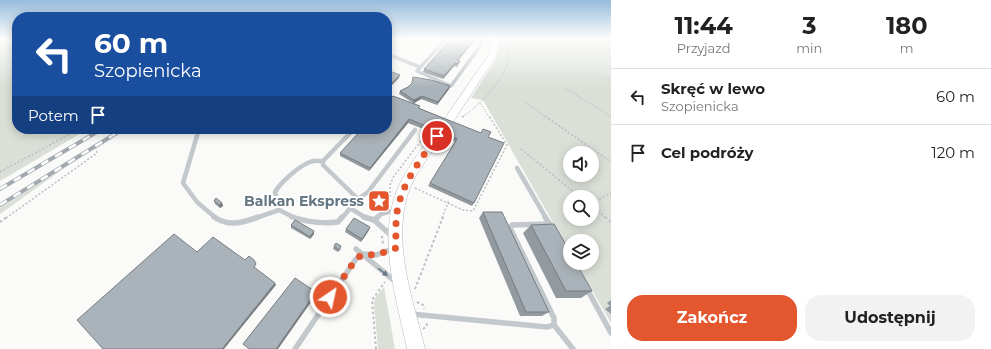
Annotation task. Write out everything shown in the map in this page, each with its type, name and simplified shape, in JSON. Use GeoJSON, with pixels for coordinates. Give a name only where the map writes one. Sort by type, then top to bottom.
{"type":"FeatureCollection","features":[{"type":"Feature","properties":{"kind":"street"},"geometry":{"type":"LineString","coordinates":[[447,122],[492,55]]}},
{"type":"Feature","properties":{"kind":"street"},"geometry":{"type":"LineString","coordinates":[[416,349],[409,314],[410,291],[396,243],[398,210],[402,193],[433,134]]}},
{"type":"Feature","properties":{"kind":"lane"},"geometry":{"type":"LineString","coordinates":[[431,55],[417,71],[451,86],[474,55]]}},
{"type":"Feature","properties":{"kind":"lane"},"geometry":{"type":"LineString","coordinates":[[392,56],[420,67]]}},
{"type":"Feature","properties":{"kind":"lane"},"geometry":{"type":"LineString","coordinates":[[349,134],[323,161],[311,161],[279,186],[275,192],[279,210],[287,215],[314,222],[338,222],[358,199],[368,192],[415,130]]}},
{"type":"Feature","properties":{"kind":"lane"},"geometry":{"type":"LineString","coordinates":[[198,134],[183,183],[188,192],[200,206],[231,224],[279,210]]}},
{"type":"Feature","properties":{"kind":"lane"},"geometry":{"type":"LineString","coordinates":[[323,161],[324,165],[358,199]]}},
{"type":"Feature","properties":{"kind":"lane"},"geometry":{"type":"LineString","coordinates":[[517,168],[553,230]]}},
{"type":"Feature","properties":{"kind":"lane"},"geometry":{"type":"LineString","coordinates":[[295,349],[356,259],[363,254],[376,255],[396,243],[374,220],[366,218],[350,208]]}},
{"type":"Feature","properties":{"kind":"lane"},"geometry":{"type":"LineString","coordinates":[[374,220],[381,214],[398,210]]}},
{"type":"Feature","properties":{"kind":"lane"},"geometry":{"type":"LineString","coordinates":[[550,224],[512,225],[510,228],[554,318],[554,325],[572,349]]}},
{"type":"Feature","properties":{"kind":"lane"},"geometry":{"type":"LineString","coordinates":[[356,249],[410,291]]}},
{"type":"Feature","properties":{"kind":"lane"},"geometry":{"type":"LineString","coordinates":[[583,283],[611,333]]}},
{"type":"Feature","properties":{"kind":"lane"},"geometry":{"type":"LineString","coordinates":[[409,314],[424,314],[547,327],[554,325]]}},
{"type":"Feature","properties":{"kind":"path"},"geometry":{"type":"LineString","coordinates":[[459,118],[471,112],[478,102],[492,89],[504,71],[506,55]]}},
{"type":"Feature","properties":{"kind":"path"},"geometry":{"type":"LineString","coordinates":[[603,76],[611,80]]}},
{"type":"Feature","properties":{"kind":"path"},"geometry":{"type":"LineString","coordinates":[[566,89],[611,116]]}},
{"type":"Feature","properties":{"kind":"path"},"geometry":{"type":"LineString","coordinates":[[413,187],[449,201],[463,210],[473,211],[507,145],[481,104],[478,102]]}},
{"type":"Feature","properties":{"kind":"path"},"geometry":{"type":"LineString","coordinates":[[526,103],[611,162]]}},
{"type":"Feature","properties":{"kind":"path"},"geometry":{"type":"LineString","coordinates":[[0,172],[70,134]]}},
{"type":"Feature","properties":{"kind":"path"},"geometry":{"type":"LineString","coordinates":[[0,222],[98,153],[96,148],[117,134]]}},
{"type":"Feature","properties":{"kind":"path"},"geometry":{"type":"LineString","coordinates":[[390,191],[394,176],[422,138],[433,134]]}},
{"type":"Feature","properties":{"kind":"path"},"geometry":{"type":"LineString","coordinates":[[521,149],[571,190]]}},
{"type":"Feature","properties":{"kind":"path"},"geometry":{"type":"LineString","coordinates":[[599,199],[611,193]]}},
{"type":"Feature","properties":{"kind":"path"},"geometry":{"type":"LineString","coordinates":[[410,291],[414,293],[449,201]]}},
{"type":"Feature","properties":{"kind":"path"},"geometry":{"type":"LineString","coordinates":[[599,212],[611,222]]}},
{"type":"Feature","properties":{"kind":"path"},"geometry":{"type":"LineString","coordinates":[[376,349],[372,300],[386,281]]}},
{"type":"Feature","properties":{"kind":"path"},"geometry":{"type":"LineString","coordinates":[[410,291],[416,302],[423,305],[427,326],[421,331]]}},
{"type":"Feature","properties":{"kind":"shaded area"},"geometry":{"type":"Polygon","coordinates":[[[0,55],[12,55],[12,134],[80,134],[0,181],[0,55]]]}},
{"type":"Feature","properties":{"kind":"shaded area"},"geometry":{"type":"Polygon","coordinates":[[[497,55],[611,55],[611,323],[580,270],[599,270],[599,234],[563,234],[563,240],[483,100],[471,98],[496,59],[497,55]]]}},
{"type":"Feature","properties":{"kind":"shaded area"},"geometry":{"type":"Polygon","coordinates":[[[70,164],[0,214],[0,208],[70,164]]]}},
{"type":"Feature","properties":{"kind":"shaded area"},"geometry":{"type":"Polygon","coordinates":[[[384,287],[395,349],[378,349],[374,304],[375,298],[384,287]]]}},
{"type":"Feature","properties":{"kind":"building"},"geometry":{"type":"Polygon","coordinates":[[[436,55],[461,55],[457,60],[460,61],[458,64],[455,63],[444,76],[424,69],[436,55]]]}},
{"type":"Feature","properties":{"kind":"building"},"geometry":{"type":"Polygon","coordinates":[[[392,72],[400,75],[392,83],[392,72]]]}},
{"type":"Feature","properties":{"kind":"building"},"geometry":{"type":"Polygon","coordinates":[[[413,77],[431,80],[450,86],[438,102],[422,96],[414,100],[400,91],[412,83],[413,77]]]}},
{"type":"Feature","properties":{"kind":"building"},"geometry":{"type":"Polygon","coordinates":[[[393,96],[420,106],[418,108],[481,133],[483,129],[491,132],[488,137],[504,143],[474,203],[430,183],[457,139],[409,119],[370,168],[340,153],[357,134],[392,134],[393,96]]]}},
{"type":"Feature","properties":{"kind":"building"},"geometry":{"type":"Polygon","coordinates":[[[216,198],[222,203],[219,205],[214,201],[216,198]]]}},
{"type":"Feature","properties":{"kind":"building"},"geometry":{"type":"Polygon","coordinates":[[[483,212],[502,212],[549,312],[526,312],[483,212]]]}},
{"type":"Feature","properties":{"kind":"building"},"geometry":{"type":"Polygon","coordinates":[[[354,218],[370,227],[362,239],[346,229],[354,218]]]}},
{"type":"Feature","properties":{"kind":"building"},"geometry":{"type":"Polygon","coordinates":[[[295,220],[314,231],[310,237],[291,225],[295,220]]]}},
{"type":"Feature","properties":{"kind":"building"},"geometry":{"type":"Polygon","coordinates":[[[554,224],[563,240],[563,270],[580,270],[592,291],[566,291],[531,225],[554,224]]]}},
{"type":"Feature","properties":{"kind":"building"},"geometry":{"type":"Polygon","coordinates":[[[174,234],[197,252],[213,237],[245,260],[249,256],[256,264],[254,267],[275,283],[222,349],[103,349],[77,320],[174,234]]]}},
{"type":"Feature","properties":{"kind":"building"},"geometry":{"type":"Polygon","coordinates":[[[336,243],[341,246],[339,250],[334,246],[336,243]]]}},
{"type":"Feature","properties":{"kind":"building"},"geometry":{"type":"Polygon","coordinates":[[[295,278],[316,292],[276,349],[249,349],[243,344],[295,278]]]}},
{"type":"Feature","properties":{"kind":"railway"},"geometry":{"type":"LineString","coordinates":[[0,189],[94,134]]}},
{"type":"Feature","properties":{"kind":"railway"},"geometry":{"type":"LineString","coordinates":[[0,205],[115,134]]}},
{"type":"Feature","properties":{"kind":"place","name":"Balkan Ekspress"},"geometry":{"type":"Point","coordinates":[379,201]}},
{"type":"Feature","properties":{"kind":"route"},"geometry":{"type":"LineString","coordinates":[[330,297],[356,259],[363,254],[376,255],[396,248],[396,226],[402,193],[408,180],[437,136]]}}]}
